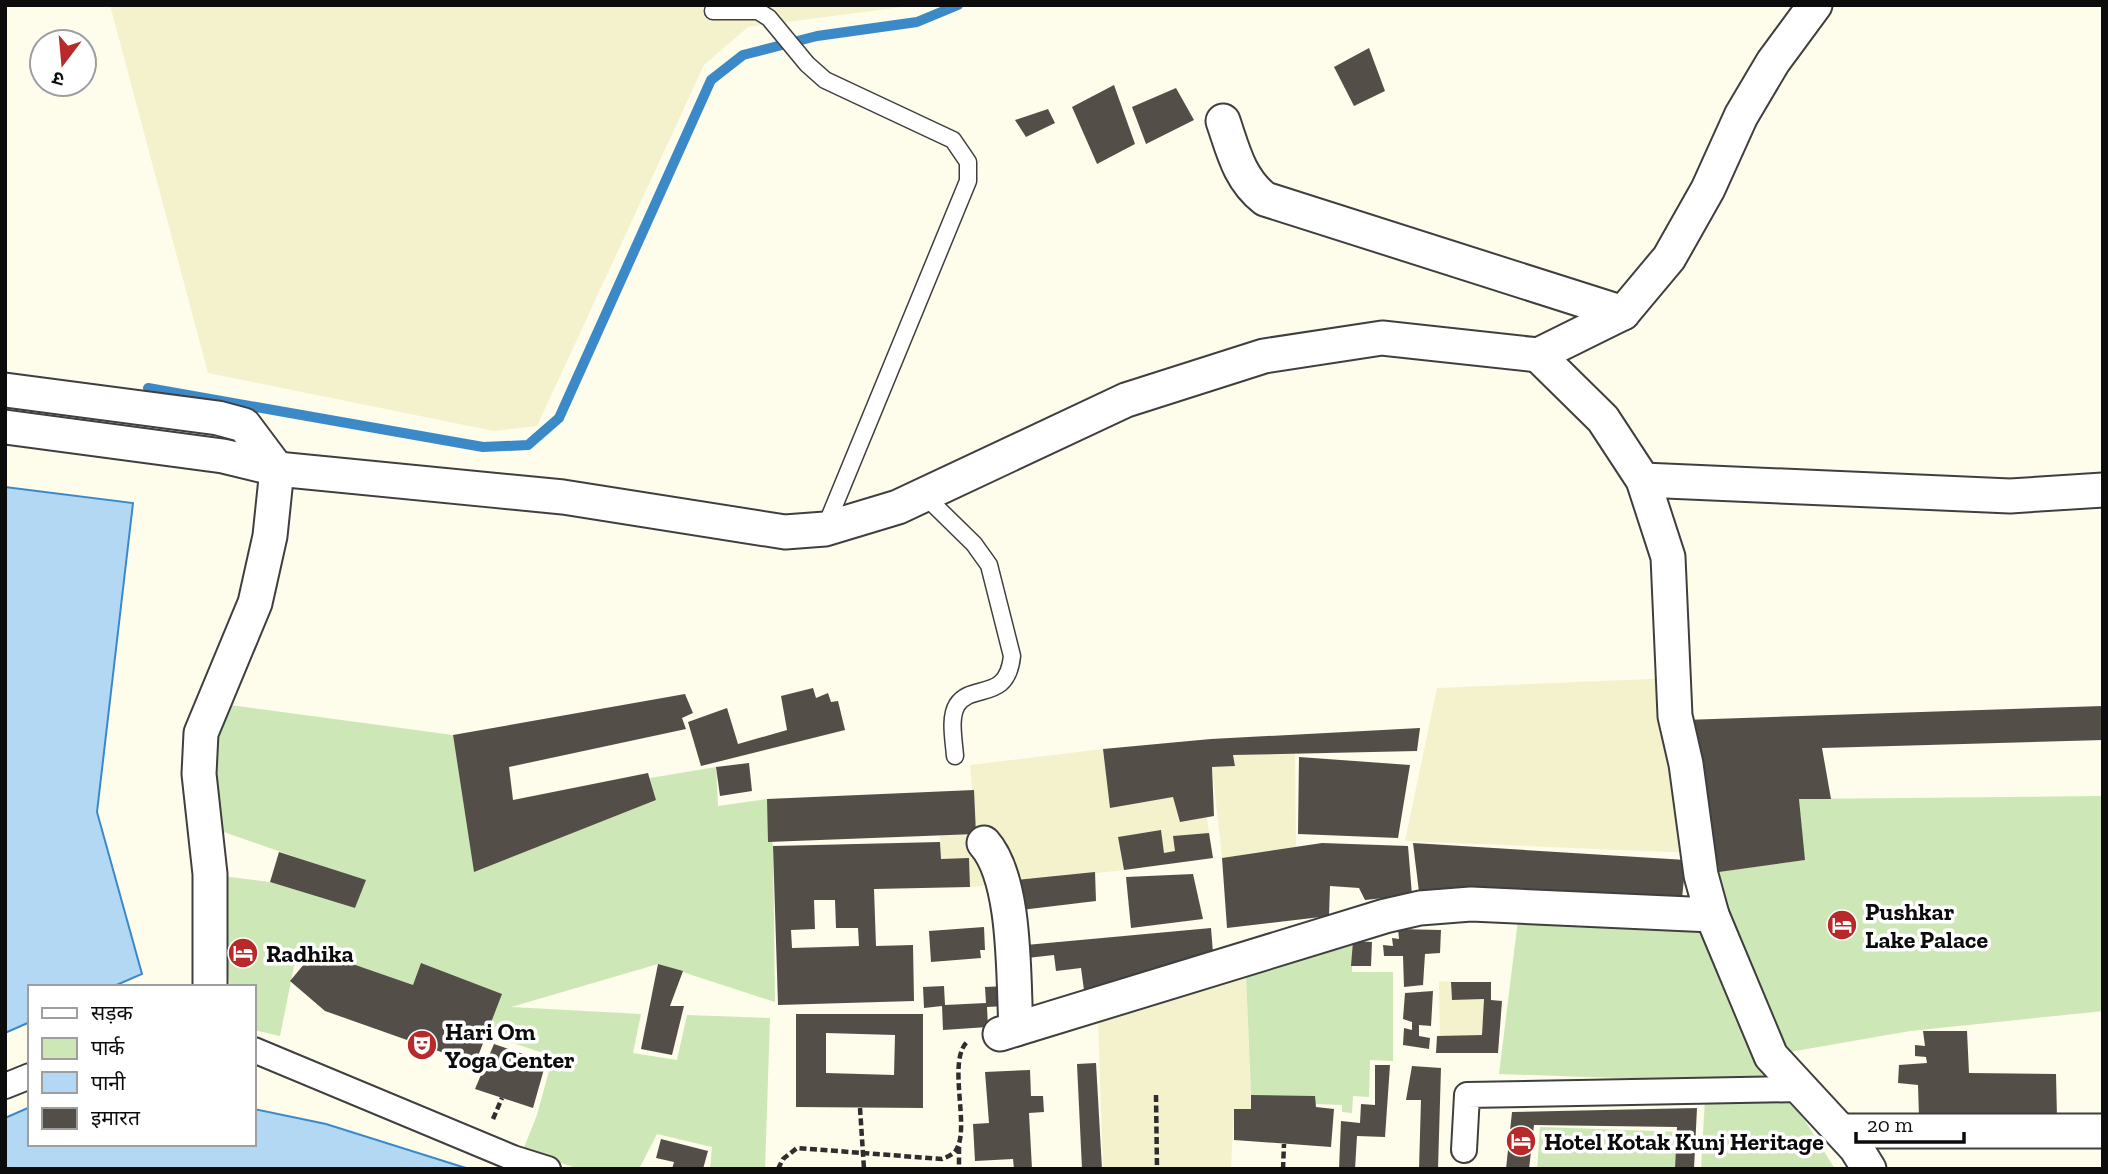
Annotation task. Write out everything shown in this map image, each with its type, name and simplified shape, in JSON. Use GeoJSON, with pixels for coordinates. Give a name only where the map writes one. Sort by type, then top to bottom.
{"type":"FeatureCollection","features":[{"type":"Feature","properties":{"kind":"street"},"geometry":{"type":"LineString","coordinates":[[5,427],[223,456],[278,469],[563,497],[785,532],[825,528],[898,507],[1126,400],[1264,356],[1382,338],[1538,355],[1623,313],[1669,258],[1708,189],[1741,116],[1773,62],[1815,5]]}},
{"type":"Feature","properties":{"kind":"street"},"geometry":{"type":"LineString","coordinates":[[1223,121],[1242,175],[1252,189],[1265,199],[1623,313]]}},
{"type":"Feature","properties":{"kind":"street"},"geometry":{"type":"LineString","coordinates":[[1538,355],[1603,419],[1643,480],[1668,557],[1675,716],[1686,764],[1701,875],[1712,915],[1771,1056],[1857,1148],[1869,1169]]}},
{"type":"Feature","properties":{"kind":"street"},"geometry":{"type":"LineString","coordinates":[[5,390],[231,421],[244,425],[278,469],[270,536],[255,603],[201,733],[199,774],[210,874],[209,985]]}},
{"type":"Feature","properties":{"kind":"street"},"geometry":{"type":"LineString","coordinates":[[1643,480],[2010,496],[2103,490]]}},
{"type":"Feature","properties":{"kind":"street"},"geometry":{"type":"LineString","coordinates":[[984,843],[995,855],[1002,872],[1008,902],[1008,1032],[1385,916],[1420,908],[1471,904],[1712,915]]}},
{"type":"Feature","properties":{"kind":"street"},"geometry":{"type":"LineString","coordinates":[[256,1051],[513,1158],[548,1169]]}},
{"type":"Feature","properties":{"kind":"street"},"geometry":{"type":"LineString","coordinates":[[5,1086],[28,1077]]}},
{"type":"Feature","properties":{"kind":"street"},"geometry":{"type":"LineString","coordinates":[[1464,1150],[1467,1096],[1800,1089]]}},
{"type":"Feature","properties":{"kind":"street"},"geometry":{"type":"LineString","coordinates":[[1841,1131],[2103,1131]]}},
{"type":"Feature","properties":{"kind":"lane"},"geometry":{"type":"LineString","coordinates":[[713,12],[746,9],[758,11],[769,18],[794,50],[825,80],[953,140],[968,162],[968,181],[825,528]]}},
{"type":"Feature","properties":{"kind":"lane"},"geometry":{"type":"LineString","coordinates":[[924,495],[974,544],[989,565],[1012,656],[1011,669],[1002,682],[989,691],[966,697],[957,705],[953,719],[954,756]]}},
{"type":"Feature","properties":{"kind":"path"},"geometry":{"type":"LineString","coordinates":[[959,1169],[960,1053],[970,1040],[1008,1032]]}},
{"type":"Feature","properties":{"kind":"path"},"geometry":{"type":"LineString","coordinates":[[1156,1095],[1157,1169]]}},
{"type":"Feature","properties":{"kind":"path"},"geometry":{"type":"LineString","coordinates":[[860,1108],[864,1169]]}},
{"type":"Feature","properties":{"kind":"path"},"geometry":{"type":"LineString","coordinates":[[778,1169],[783,1159],[797,1148],[942,1159],[957,1150],[959,1142]]}},
{"type":"Feature","properties":{"kind":"path"},"geometry":{"type":"LineString","coordinates":[[1283,1144],[1283,1169]]}},
{"type":"Feature","properties":{"kind":"green space"},"geometry":{"type":"Polygon","coordinates":[[[110,5],[917,5],[748,27],[704,65],[537,426],[494,431],[208,373],[110,5]]]}},
{"type":"Feature","properties":{"kind":"green space"},"geometry":{"type":"Polygon","coordinates":[[[1674,678],[1694,853],[1405,841],[1437,688],[1674,678]]]}},
{"type":"Feature","properties":{"kind":"green space"},"geometry":{"type":"Polygon","coordinates":[[[223,704],[453,735],[474,871],[656,800],[650,778],[716,767],[718,806],[767,799],[773,846],[775,1002],[658,964],[511,1007],[641,1014],[633,1053],[677,1060],[687,1015],[770,1018],[765,1169],[710,1169],[712,1147],[657,1134],[639,1169],[579,1169],[523,1150],[537,1115],[553,1056],[497,1038],[499,1032],[297,951],[280,1036],[256,1030],[256,985],[230,985],[214,875],[270,882],[355,908],[365,881],[212,828],[205,734],[223,704]]]}},
{"type":"Feature","properties":{"kind":"green space"},"geometry":{"type":"Polygon","coordinates":[[[1103,749],[1110,807],[1173,797],[1180,821],[1207,817],[1209,833],[1174,836],[1175,851],[1164,853],[1161,830],[1118,838],[1124,870],[970,887],[969,859],[941,859],[940,836],[976,834],[970,765],[1103,749]]]}},
{"type":"Feature","properties":{"kind":"green space"},"geometry":{"type":"Polygon","coordinates":[[[1295,753],[1296,847],[1222,858],[1212,767],[1235,766],[1233,755],[1295,753]]]}},
{"type":"Feature","properties":{"kind":"green space"},"geometry":{"type":"Polygon","coordinates":[[[2103,796],[2103,1011],[1910,1031],[1773,1055],[1704,874],[1804,860],[1799,799],[2103,796]]]}},
{"type":"Feature","properties":{"kind":"green space"},"geometry":{"type":"Polygon","coordinates":[[[1518,920],[1708,920],[1757,1043],[1835,1169],[1701,1169],[1706,1081],[1499,1074],[1518,920]]]}},
{"type":"Feature","properties":{"kind":"green space"},"geometry":{"type":"Polygon","coordinates":[[[1353,941],[1352,972],[1393,972],[1393,1061],[1370,1060],[1369,1097],[1353,1096],[1352,1113],[1342,1112],[1342,1105],[1315,1104],[1315,1096],[1251,1095],[1246,975],[1353,941]]]}},
{"type":"Feature","properties":{"kind":"green space"},"geometry":{"type":"Polygon","coordinates":[[[1246,975],[1251,1109],[1234,1109],[1231,1169],[1103,1169],[1098,1018],[1246,975]]]}},
{"type":"Feature","properties":{"kind":"green space"},"geometry":{"type":"Polygon","coordinates":[[[1439,981],[1451,982],[1452,1000],[1484,999],[1482,1035],[1440,1036],[1439,981]]]}},
{"type":"Feature","properties":{"kind":"green space"},"geometry":{"type":"Polygon","coordinates":[[[1540,1127],[1682,1132],[1678,1169],[1537,1169],[1540,1127]]]}},
{"type":"Feature","properties":{"kind":"water"},"geometry":{"type":"Polygon","coordinates":[[[5,487],[133,503],[97,812],[142,974],[117,985],[28,985],[28,1023],[5,1033],[5,487]]]}},
{"type":"Feature","properties":{"kind":"water"},"geometry":{"type":"Polygon","coordinates":[[[28,1108],[28,1146],[256,1146],[256,1109],[326,1124],[469,1169],[5,1169],[5,1118],[28,1108]]]}},
{"type":"Feature","properties":{"kind":"building"},"geometry":{"type":"Polygon","coordinates":[[[1369,48],[1385,91],[1354,106],[1334,67],[1369,48]]]}},
{"type":"Feature","properties":{"kind":"building"},"geometry":{"type":"Polygon","coordinates":[[[1114,85],[1135,144],[1097,164],[1072,107],[1114,85]]]}},
{"type":"Feature","properties":{"kind":"building"},"geometry":{"type":"Polygon","coordinates":[[[1176,88],[1194,120],[1146,144],[1132,107],[1176,88]]]}},
{"type":"Feature","properties":{"kind":"building"},"geometry":{"type":"Polygon","coordinates":[[[1048,109],[1055,123],[1026,137],[1015,120],[1048,109]]]}},
{"type":"Feature","properties":{"kind":"building"},"geometry":{"type":"Polygon","coordinates":[[[813,688],[816,698],[828,693],[831,702],[838,701],[845,730],[701,766],[688,722],[727,708],[738,744],[787,730],[781,696],[813,688]]]}},
{"type":"Feature","properties":{"kind":"building"},"geometry":{"type":"Polygon","coordinates":[[[685,694],[693,713],[682,718],[686,729],[509,767],[513,800],[648,773],[656,800],[474,872],[453,735],[685,694]]]}},
{"type":"Feature","properties":{"kind":"building"},"geometry":{"type":"Polygon","coordinates":[[[2103,706],[2103,740],[1822,748],[1831,799],[1799,799],[1805,860],[1719,872],[1695,723],[1684,720],[2103,706]]]}},
{"type":"Feature","properties":{"kind":"building"},"geometry":{"type":"Polygon","coordinates":[[[1420,728],[1417,751],[1233,755],[1235,766],[1212,767],[1214,816],[1180,822],[1173,797],[1110,808],[1103,749],[1211,739],[1420,728]]]}},
{"type":"Feature","properties":{"kind":"building"},"geometry":{"type":"Polygon","coordinates":[[[1299,757],[1410,765],[1398,838],[1298,834],[1299,757]]]}},
{"type":"Feature","properties":{"kind":"building"},"geometry":{"type":"Polygon","coordinates":[[[749,763],[752,791],[720,796],[716,767],[749,763]]]}},
{"type":"Feature","properties":{"kind":"building"},"geometry":{"type":"Polygon","coordinates":[[[974,790],[976,834],[768,842],[767,799],[974,790]]]}},
{"type":"Feature","properties":{"kind":"building"},"geometry":{"type":"Polygon","coordinates":[[[1161,830],[1164,853],[1175,851],[1173,836],[1209,833],[1213,858],[1124,870],[1118,837],[1161,830]]]}},
{"type":"Feature","properties":{"kind":"building"},"geometry":{"type":"Polygon","coordinates":[[[940,842],[941,859],[969,858],[970,887],[874,889],[876,946],[913,945],[914,1001],[778,1005],[773,846],[940,842]],[[814,900],[815,929],[791,930],[792,948],[859,946],[858,928],[836,928],[835,900],[814,900]]]}},
{"type":"Feature","properties":{"kind":"building"},"geometry":{"type":"Polygon","coordinates":[[[1322,843],[1408,846],[1412,895],[1365,900],[1359,888],[1330,886],[1329,916],[1227,928],[1222,858],[1322,843]]]}},
{"type":"Feature","properties":{"kind":"building"},"geometry":{"type":"Polygon","coordinates":[[[1413,843],[1686,860],[1681,908],[1419,892],[1413,843]]]}},
{"type":"Feature","properties":{"kind":"building"},"geometry":{"type":"Polygon","coordinates":[[[279,852],[366,880],[355,908],[270,882],[279,852]]]}},
{"type":"Feature","properties":{"kind":"building"},"geometry":{"type":"Polygon","coordinates":[[[1095,872],[1096,901],[1021,910],[1016,880],[1095,872]]]}},
{"type":"Feature","properties":{"kind":"building"},"geometry":{"type":"Polygon","coordinates":[[[1193,874],[1203,919],[1131,928],[1126,877],[1193,874]]]}},
{"type":"Feature","properties":{"kind":"building"},"geometry":{"type":"Polygon","coordinates":[[[984,927],[985,950],[980,950],[981,958],[931,962],[929,931],[984,927]]]}},
{"type":"Feature","properties":{"kind":"building"},"geometry":{"type":"Polygon","coordinates":[[[1211,928],[1214,965],[1086,1005],[1081,968],[1056,971],[1054,955],[1027,958],[1026,945],[1211,928]]]}},
{"type":"Feature","properties":{"kind":"building"},"geometry":{"type":"Polygon","coordinates":[[[1398,929],[1441,930],[1440,953],[1425,954],[1423,985],[1404,987],[1403,956],[1384,956],[1383,945],[1393,946],[1392,938],[1399,939],[1398,929]]]}},
{"type":"Feature","properties":{"kind":"building"},"geometry":{"type":"Polygon","coordinates":[[[1353,941],[1372,942],[1371,966],[1351,966],[1353,941]]]}},
{"type":"Feature","properties":{"kind":"building"},"geometry":{"type":"Polygon","coordinates":[[[315,951],[413,985],[421,963],[502,994],[475,1064],[325,1011],[290,981],[315,951]]]}},
{"type":"Feature","properties":{"kind":"building"},"geometry":{"type":"Polygon","coordinates":[[[658,964],[683,971],[670,1006],[684,1006],[672,1055],[641,1049],[658,964]]]}},
{"type":"Feature","properties":{"kind":"building"},"geometry":{"type":"Polygon","coordinates":[[[1451,982],[1491,982],[1491,1000],[1502,1001],[1498,1053],[1436,1053],[1437,1036],[1482,1035],[1484,999],[1452,1000],[1451,982]]]}},
{"type":"Feature","properties":{"kind":"building"},"geometry":{"type":"Polygon","coordinates":[[[944,986],[945,1005],[986,1003],[985,987],[1006,986],[1007,1006],[987,1007],[988,1027],[943,1030],[942,1006],[924,1008],[923,987],[944,986]]]}},
{"type":"Feature","properties":{"kind":"building"},"geometry":{"type":"Polygon","coordinates":[[[1433,991],[1431,1026],[1419,1025],[1419,1036],[1430,1038],[1429,1049],[1403,1045],[1404,1028],[1412,1030],[1412,1022],[1403,1019],[1405,993],[1433,991]]]}},
{"type":"Feature","properties":{"kind":"building"},"geometry":{"type":"Polygon","coordinates":[[[796,1014],[923,1014],[923,1108],[796,1107],[796,1014]],[[826,1033],[826,1073],[894,1075],[895,1035],[826,1033]]]}},
{"type":"Feature","properties":{"kind":"building"},"geometry":{"type":"Polygon","coordinates":[[[1923,1031],[1967,1031],[1969,1073],[2056,1074],[2057,1118],[1919,1117],[1918,1085],[1898,1083],[1899,1065],[1927,1063],[1926,1057],[1915,1056],[1915,1045],[1925,1046],[1923,1031]]]}},
{"type":"Feature","properties":{"kind":"building"},"geometry":{"type":"Polygon","coordinates":[[[494,1044],[546,1062],[533,1108],[475,1089],[494,1044]]]}},
{"type":"Feature","properties":{"kind":"building"},"geometry":{"type":"Polygon","coordinates":[[[1096,1063],[1102,1169],[1082,1169],[1077,1064],[1096,1063]]]}},
{"type":"Feature","properties":{"kind":"building"},"geometry":{"type":"Polygon","coordinates":[[[1375,1065],[1390,1065],[1385,1137],[1357,1136],[1355,1169],[1339,1169],[1341,1121],[1360,1123],[1361,1104],[1375,1105],[1375,1065]]]}},
{"type":"Feature","properties":{"kind":"building"},"geometry":{"type":"Polygon","coordinates":[[[1412,1066],[1441,1068],[1438,1169],[1419,1169],[1421,1100],[1406,1100],[1412,1066]]]}},
{"type":"Feature","properties":{"kind":"building"},"geometry":{"type":"Polygon","coordinates":[[[1030,1070],[1031,1096],[1043,1096],[1044,1112],[1029,1113],[1032,1169],[1014,1169],[1013,1159],[975,1161],[973,1124],[989,1123],[985,1072],[1030,1070]]]}},
{"type":"Feature","properties":{"kind":"building"},"geometry":{"type":"Polygon","coordinates":[[[1251,1095],[1315,1096],[1316,1107],[1334,1109],[1331,1147],[1234,1140],[1234,1109],[1251,1109],[1251,1095]]]}},
{"type":"Feature","properties":{"kind":"building","name":"Hotel Kotak Kunj Heritage"},"geometry":{"type":"Polygon","coordinates":[[[1697,1108],[1694,1169],[1675,1169],[1677,1127],[1534,1125],[1529,1169],[1506,1169],[1512,1112],[1697,1108]]]}},
{"type":"Feature","properties":{"kind":"building"},"geometry":{"type":"Polygon","coordinates":[[[661,1139],[708,1151],[703,1169],[672,1169],[674,1162],[656,1158],[661,1139]]]}},
{"type":"Feature","properties":{"kind":"waterway"},"geometry":{"type":"LineString","coordinates":[[148,388],[483,447],[528,445],[559,418],[711,80],[743,55],[817,36],[917,22],[958,5]]}},
{"type":"Feature","properties":{"kind":"place","name":"Pushkar Lake Palace"},"geometry":{"type":"Point","coordinates":[1842,925]}},
{"type":"Feature","properties":{"kind":"place","name":"Radhika"},"geometry":{"type":"Point","coordinates":[243,953]}},
{"type":"Feature","properties":{"kind":"place","name":"Hari Om Yoga Center"},"geometry":{"type":"Point","coordinates":[422,1045]}},
{"type":"Feature","properties":{"kind":"place","name":"Hotel Kotak Kunj Heritage"},"geometry":{"type":"Point","coordinates":[1521,1141]}}]}
